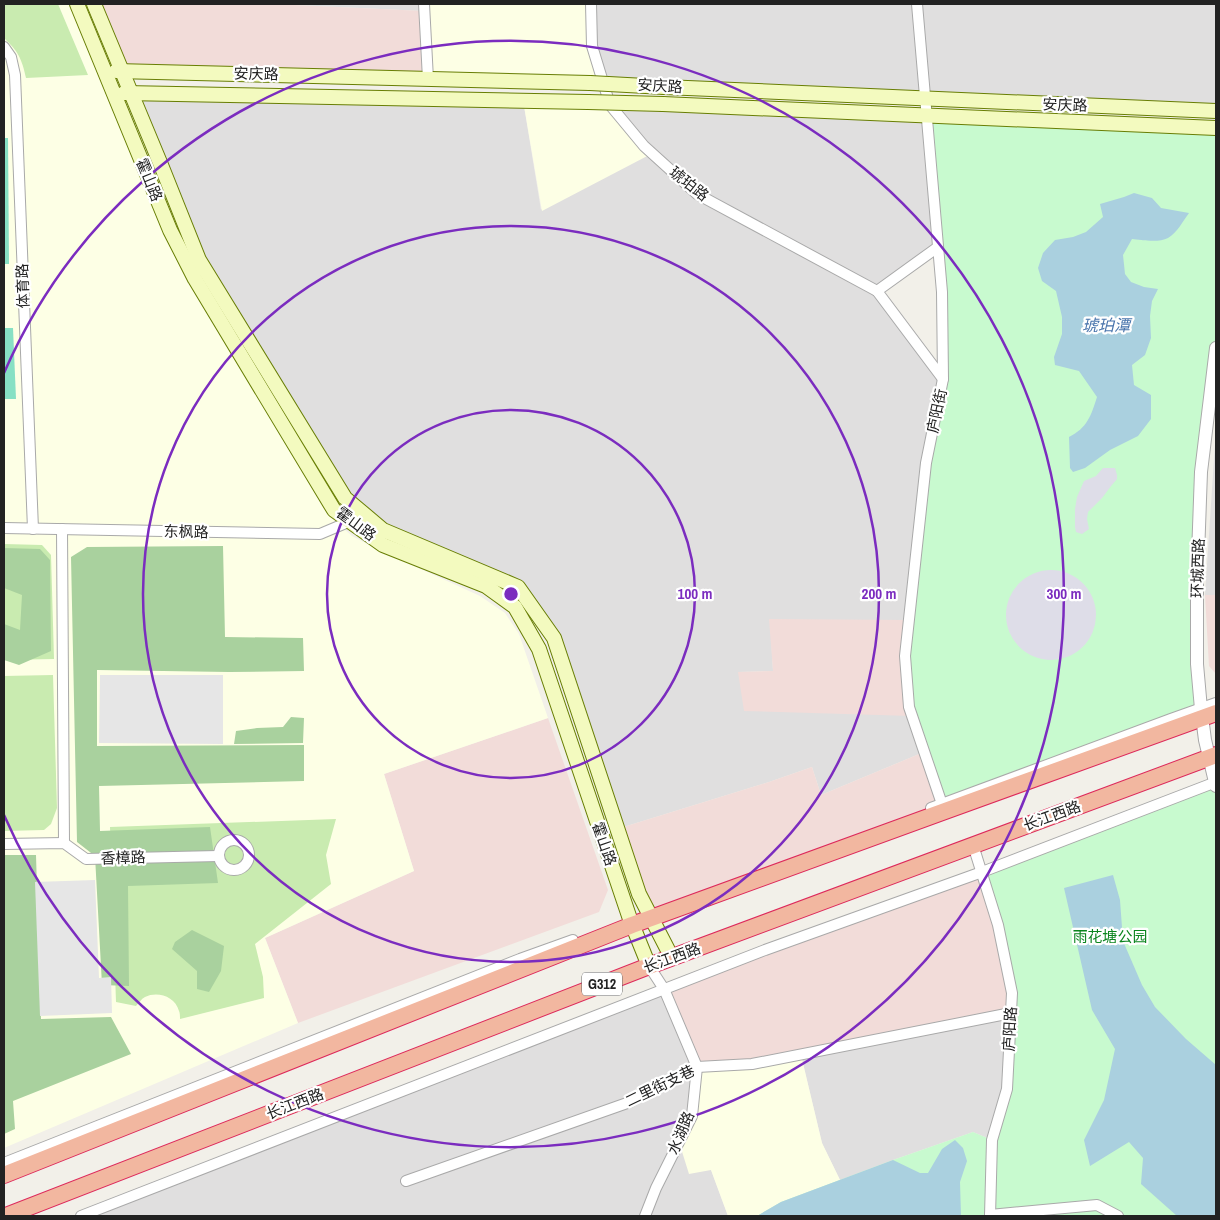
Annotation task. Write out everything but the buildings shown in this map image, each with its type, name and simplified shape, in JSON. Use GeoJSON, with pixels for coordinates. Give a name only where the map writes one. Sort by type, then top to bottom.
{"type":"FeatureCollection","features":[{"type":"Feature","properties":{"kind":"highway"},"geometry":{"type":"LineString","coordinates":[[4,1176],[631,922],[944,807],[1203,716]]}},
{"type":"Feature","properties":{"kind":"highway","name":"长江西路"},"geometry":{"type":"LineString","coordinates":[[6,1216],[650,966],[1209,758]]}},
{"type":"Feature","properties":{"kind":"main road","name":"霍山路"},"geometry":{"type":"LineString","coordinates":[[77,4],[170,230],[195,279],[334,510],[383,544],[486,586],[515,607],[539,650],[631,922],[650,966]]}},
{"type":"Feature","properties":{"kind":"main road","name":"霍山路"},"geometry":{"type":"LineString","coordinates":[[94,4],[198,260],[345,498],[383,530],[518,588],[554,638],[639,894],[672,958]]}},
{"type":"Feature","properties":{"kind":"main road","name":"安庆路"},"geometry":{"type":"LineString","coordinates":[[104,70],[590,83],[1216,111]]}},
{"type":"Feature","properties":{"kind":"main road","name":"安庆路"},"geometry":{"type":"LineString","coordinates":[[113,92],[663,104],[1216,128]]}},
{"type":"Feature","properties":{"kind":"street"},"geometry":{"type":"LineString","coordinates":[[424,4],[428,79]]}},
{"type":"Feature","properties":{"kind":"street","name":"琥珀路"},"geometry":{"type":"LineString","coordinates":[[591,4],[592,46],[610,105],[644,146],[697,194],[877,291]]}},
{"type":"Feature","properties":{"kind":"street","name":"庐阳街"},"geometry":{"type":"LineString","coordinates":[[917,4],[942,292],[943,379],[926,463],[905,656],[909,707],[944,807]]}},
{"type":"Feature","properties":{"kind":"street","name":"体育路"},"geometry":{"type":"LineString","coordinates":[[4,47],[11,57],[14,75],[33,529]]}},
{"type":"Feature","properties":{"kind":"street"},"geometry":{"type":"LineString","coordinates":[[938,247],[877,291],[943,379]]}},
{"type":"Feature","properties":{"kind":"street","name":"环城西路"},"geometry":{"type":"LineString","coordinates":[[1216,348],[1201,472],[1197,583],[1197,664],[1209,758],[1216,784]]}},
{"type":"Feature","properties":{"kind":"street"},"geometry":{"type":"LineString","coordinates":[[1209,402],[1216,380]]}},
{"type":"Feature","properties":{"kind":"street","name":"东枫路"},"geometry":{"type":"LineString","coordinates":[[4,528],[320,534],[365,515]]}},
{"type":"Feature","properties":{"kind":"street"},"geometry":{"type":"LineString","coordinates":[[4,844],[64,843],[62,529]]}},
{"type":"Feature","properties":{"kind":"street"},"geometry":{"type":"LineString","coordinates":[[1203,716],[1216,703]]}},
{"type":"Feature","properties":{"kind":"street"},"geometry":{"type":"LineString","coordinates":[[80,1216],[765,950],[982,872],[1216,784]]}},
{"type":"Feature","properties":{"kind":"street","name":"香樟路"},"geometry":{"type":"LineString","coordinates":[[64,843],[86,859],[218,856]]}},
{"type":"Feature","properties":{"kind":"street","name":"庐阳路"},"geometry":{"type":"LineString","coordinates":[[973,845],[998,925],[1012,993],[1007,1089],[992,1140],[990,1216]]}},
{"type":"Feature","properties":{"kind":"street"},"geometry":{"type":"LineString","coordinates":[[4,1163],[512,963],[631,922]]}},
{"type":"Feature","properties":{"kind":"street","name":"水湖路"},"geometry":{"type":"LineString","coordinates":[[645,1216],[656,1188],[692,1116],[697,1067],[664,989],[650,966]]}},
{"type":"Feature","properties":{"kind":"street","name":"二里街支巷"},"geometry":{"type":"LineString","coordinates":[[406,1181],[630,1102],[697,1067],[752,1064],[1011,1013]]}},
{"type":"Feature","properties":{"kind":"street"},"geometry":{"type":"LineString","coordinates":[[990,1216],[1097,1205],[1118,1216]]}},
{"type":"Feature","properties":{"kind":"shaded area"},"geometry":{"type":"Polygon","coordinates":[[[4,4],[69,4],[164,235],[189,284],[328,515],[352,536],[480,596],[505,613],[519,634],[548,718],[384,774],[414,871],[265,938],[298,1023],[4,1148],[4,4]]]}},
{"type":"Feature","properties":{"kind":"shaded area"},"geometry":{"type":"Polygon","coordinates":[[[94,4],[274,4],[424,11],[428,79],[122,71],[94,4]]]}},
{"type":"Feature","properties":{"kind":"shaded area"},"geometry":{"type":"Polygon","coordinates":[[[274,4],[424,4],[424,11],[274,4]]]}},
{"type":"Feature","properties":{"kind":"shaded area"},"geometry":{"type":"Polygon","coordinates":[[[424,4],[591,4],[592,46],[603,82],[428,79],[424,4]]]}},
{"type":"Feature","properties":{"kind":"shaded area"},"geometry":{"type":"Polygon","coordinates":[[[591,4],[1216,4],[1216,111],[603,82],[592,46],[591,4]]]}},
{"type":"Feature","properties":{"kind":"shaded area"},"geometry":{"type":"Polygon","coordinates":[[[131,93],[523,100],[541,210],[610,105],[966,117],[924,752],[821,795],[812,767],[617,829],[554,638],[518,587],[383,530],[345,498],[199,260],[131,93]],[[938,247],[877,291],[943,379],[938,247]],[[770,619],[773,671],[739,672],[911,716],[770,619]]]}},
{"type":"Feature","properties":{"kind":"shaded area"},"geometry":{"type":"Polygon","coordinates":[[[523,100],[610,105],[653,153],[542,211],[523,100]]]}},
{"type":"Feature","properties":{"kind":"shaded area"},"geometry":{"type":"Polygon","coordinates":[[[1216,429],[1216,595],[1205,595],[1216,429]]]}},
{"type":"Feature","properties":{"kind":"shaded area"},"geometry":{"type":"Polygon","coordinates":[[[1103,468],[1115,468],[1117,479],[1088,512],[1089,529],[1082,534],[1076,532],[1075,509],[1077,497],[1084,481],[1096,476],[1103,468]]]}},
{"type":"Feature","properties":{"kind":"shaded area"},"geometry":{"type":"Polygon","coordinates":[[[1051,570],[1068,573],[1083,583],[1093,598],[1096,615],[1093,632],[1083,647],[1068,657],[1051,660],[1034,657],[1019,647],[1009,632],[1006,615],[1009,598],[1019,583],[1034,573],[1051,570]]]}},
{"type":"Feature","properties":{"kind":"shaded area"},"geometry":{"type":"Polygon","coordinates":[[[1205,595],[1216,595],[1216,674],[1209,666],[1205,595]]]}},
{"type":"Feature","properties":{"kind":"shaded area"},"geometry":{"type":"Polygon","coordinates":[[[769,619],[909,620],[912,716],[744,711],[738,672],[773,671],[769,619]]]}},
{"type":"Feature","properties":{"kind":"shaded area"},"geometry":{"type":"Polygon","coordinates":[[[100,675],[223,675],[223,744],[99,743],[100,675]]]}},
{"type":"Feature","properties":{"kind":"shaded area"},"geometry":{"type":"Polygon","coordinates":[[[548,718],[608,890],[599,912],[298,1023],[265,938],[414,871],[384,774],[548,718]]]}},
{"type":"Feature","properties":{"kind":"shaded area"},"geometry":{"type":"Polygon","coordinates":[[[924,752],[942,803],[649,912],[617,829],[812,767],[821,795],[924,752]]]}},
{"type":"Feature","properties":{"kind":"shaded area"},"geometry":{"type":"Polygon","coordinates":[[[982,872],[998,925],[1011,1013],[752,1064],[697,1067],[664,989],[982,872]]]}},
{"type":"Feature","properties":{"kind":"shaded area"},"geometry":{"type":"Polygon","coordinates":[[[95,880],[99,978],[111,977],[112,1013],[40,1016],[35,882],[95,880]]]}},
{"type":"Feature","properties":{"kind":"shaded area"},"geometry":{"type":"Polygon","coordinates":[[[664,989],[697,1067],[711,1170],[728,1216],[81,1216],[664,989]]]}},
{"type":"Feature","properties":{"kind":"shaded area"},"geometry":{"type":"Polygon","coordinates":[[[1011,1013],[1007,1089],[992,1140],[973,1132],[840,1180],[822,1143],[801,1055],[1011,1013]]]}},
{"type":"Feature","properties":{"kind":"shaded area"},"geometry":{"type":"Polygon","coordinates":[[[801,1055],[822,1143],[840,1180],[781,1202],[757,1216],[728,1216],[711,1170],[689,1174],[679,1142],[692,1116],[697,1067],[801,1055]]]}},
{"type":"Feature","properties":{"kind":"green space"},"geometry":{"type":"Polygon","coordinates":[[[4,4],[58,4],[88,75],[26,78],[19,56],[4,38],[4,4]]]}},
{"type":"Feature","properties":{"kind":"green space"},"geometry":{"type":"Polygon","coordinates":[[[927,116],[1216,128],[1216,348],[1201,472],[1201,709],[942,803],[909,707],[905,656],[926,463],[943,379],[927,116]]]}},
{"type":"Feature","properties":{"kind":"green space"},"geometry":{"type":"Polygon","coordinates":[[[4,138],[8,138],[9,264],[4,264],[4,138]]]}},
{"type":"Feature","properties":{"kind":"green space"},"geometry":{"type":"Polygon","coordinates":[[[4,328],[13,328],[16,399],[4,399],[4,328]]]}},
{"type":"Feature","properties":{"kind":"green space"},"geometry":{"type":"Polygon","coordinates":[[[4,544],[42,545],[51,555],[54,659],[4,660],[4,544]]]}},
{"type":"Feature","properties":{"kind":"green space"},"geometry":{"type":"Polygon","coordinates":[[[223,546],[225,637],[303,638],[304,671],[97,670],[97,746],[304,745],[304,781],[99,786],[100,831],[210,827],[218,883],[128,886],[129,986],[102,985],[95,856],[77,842],[71,557],[87,547],[223,546]]]}},
{"type":"Feature","properties":{"kind":"green space"},"geometry":{"type":"Polygon","coordinates":[[[4,548],[40,549],[50,560],[51,651],[19,665],[4,660],[4,624],[20,630],[22,595],[4,588],[4,548]]]}},
{"type":"Feature","properties":{"kind":"green space"},"geometry":{"type":"Polygon","coordinates":[[[53,675],[57,808],[51,824],[44,830],[4,831],[4,676],[53,675]]]}},
{"type":"Feature","properties":{"kind":"green space"},"geometry":{"type":"Polygon","coordinates":[[[291,717],[304,718],[303,743],[234,744],[236,731],[283,727],[291,717]]]}},
{"type":"Feature","properties":{"kind":"green space","name":"雨花塘公园"},"geometry":{"type":"Polygon","coordinates":[[[1216,782],[1216,1216],[757,1216],[781,1202],[973,1132],[992,1140],[1007,1089],[1012,993],[982,872],[1216,782]]]}},
{"type":"Feature","properties":{"kind":"green space"},"geometry":{"type":"Polygon","coordinates":[[[336,819],[326,855],[331,884],[255,944],[263,977],[264,998],[180,1019],[177,1006],[170,998],[165,996],[150,995],[136,1006],[116,1002],[110,827],[336,819]]]}},
{"type":"Feature","properties":{"kind":"green space"},"geometry":{"type":"Polygon","coordinates":[[[4,855],[36,855],[41,1019],[111,1017],[131,1054],[13,1101],[15,1129],[4,1134],[4,855]]]}},
{"type":"Feature","properties":{"kind":"green space"},"geometry":{"type":"Polygon","coordinates":[[[192,930],[224,946],[221,971],[209,992],[197,989],[197,971],[172,949],[175,942],[192,930]]]}},
{"type":"Feature","properties":{"kind":"water","name":"琥珀潭"},"geometry":{"type":"Polygon","coordinates":[[[1134,193],[1152,198],[1161,208],[1189,213],[1177,230],[1168,238],[1155,241],[1132,239],[1123,255],[1125,274],[1131,282],[1144,287],[1158,289],[1152,301],[1150,316],[1151,338],[1145,355],[1132,365],[1134,385],[1151,395],[1151,419],[1138,436],[1110,450],[1085,468],[1073,472],[1070,468],[1069,437],[1080,430],[1088,421],[1097,397],[1079,371],[1055,365],[1054,357],[1062,334],[1062,317],[1056,291],[1042,281],[1038,268],[1043,253],[1055,240],[1073,237],[1086,232],[1103,217],[1100,204],[1134,193]]]}},
{"type":"Feature","properties":{"kind":"water"},"geometry":{"type":"Polygon","coordinates":[[[1113,875],[1120,900],[1123,941],[1142,985],[1155,1007],[1186,1039],[1216,1065],[1216,1216],[1177,1216],[1141,1184],[1143,1158],[1129,1142],[1090,1166],[1084,1140],[1104,1100],[1115,1049],[1092,1010],[1064,888],[1113,875]]]}},
{"type":"Feature","properties":{"kind":"water"},"geometry":{"type":"Polygon","coordinates":[[[955,1140],[963,1148],[967,1161],[960,1182],[961,1215],[959,1216],[757,1216],[781,1202],[893,1160],[920,1173],[928,1173],[942,1149],[955,1140]]]}}]}
